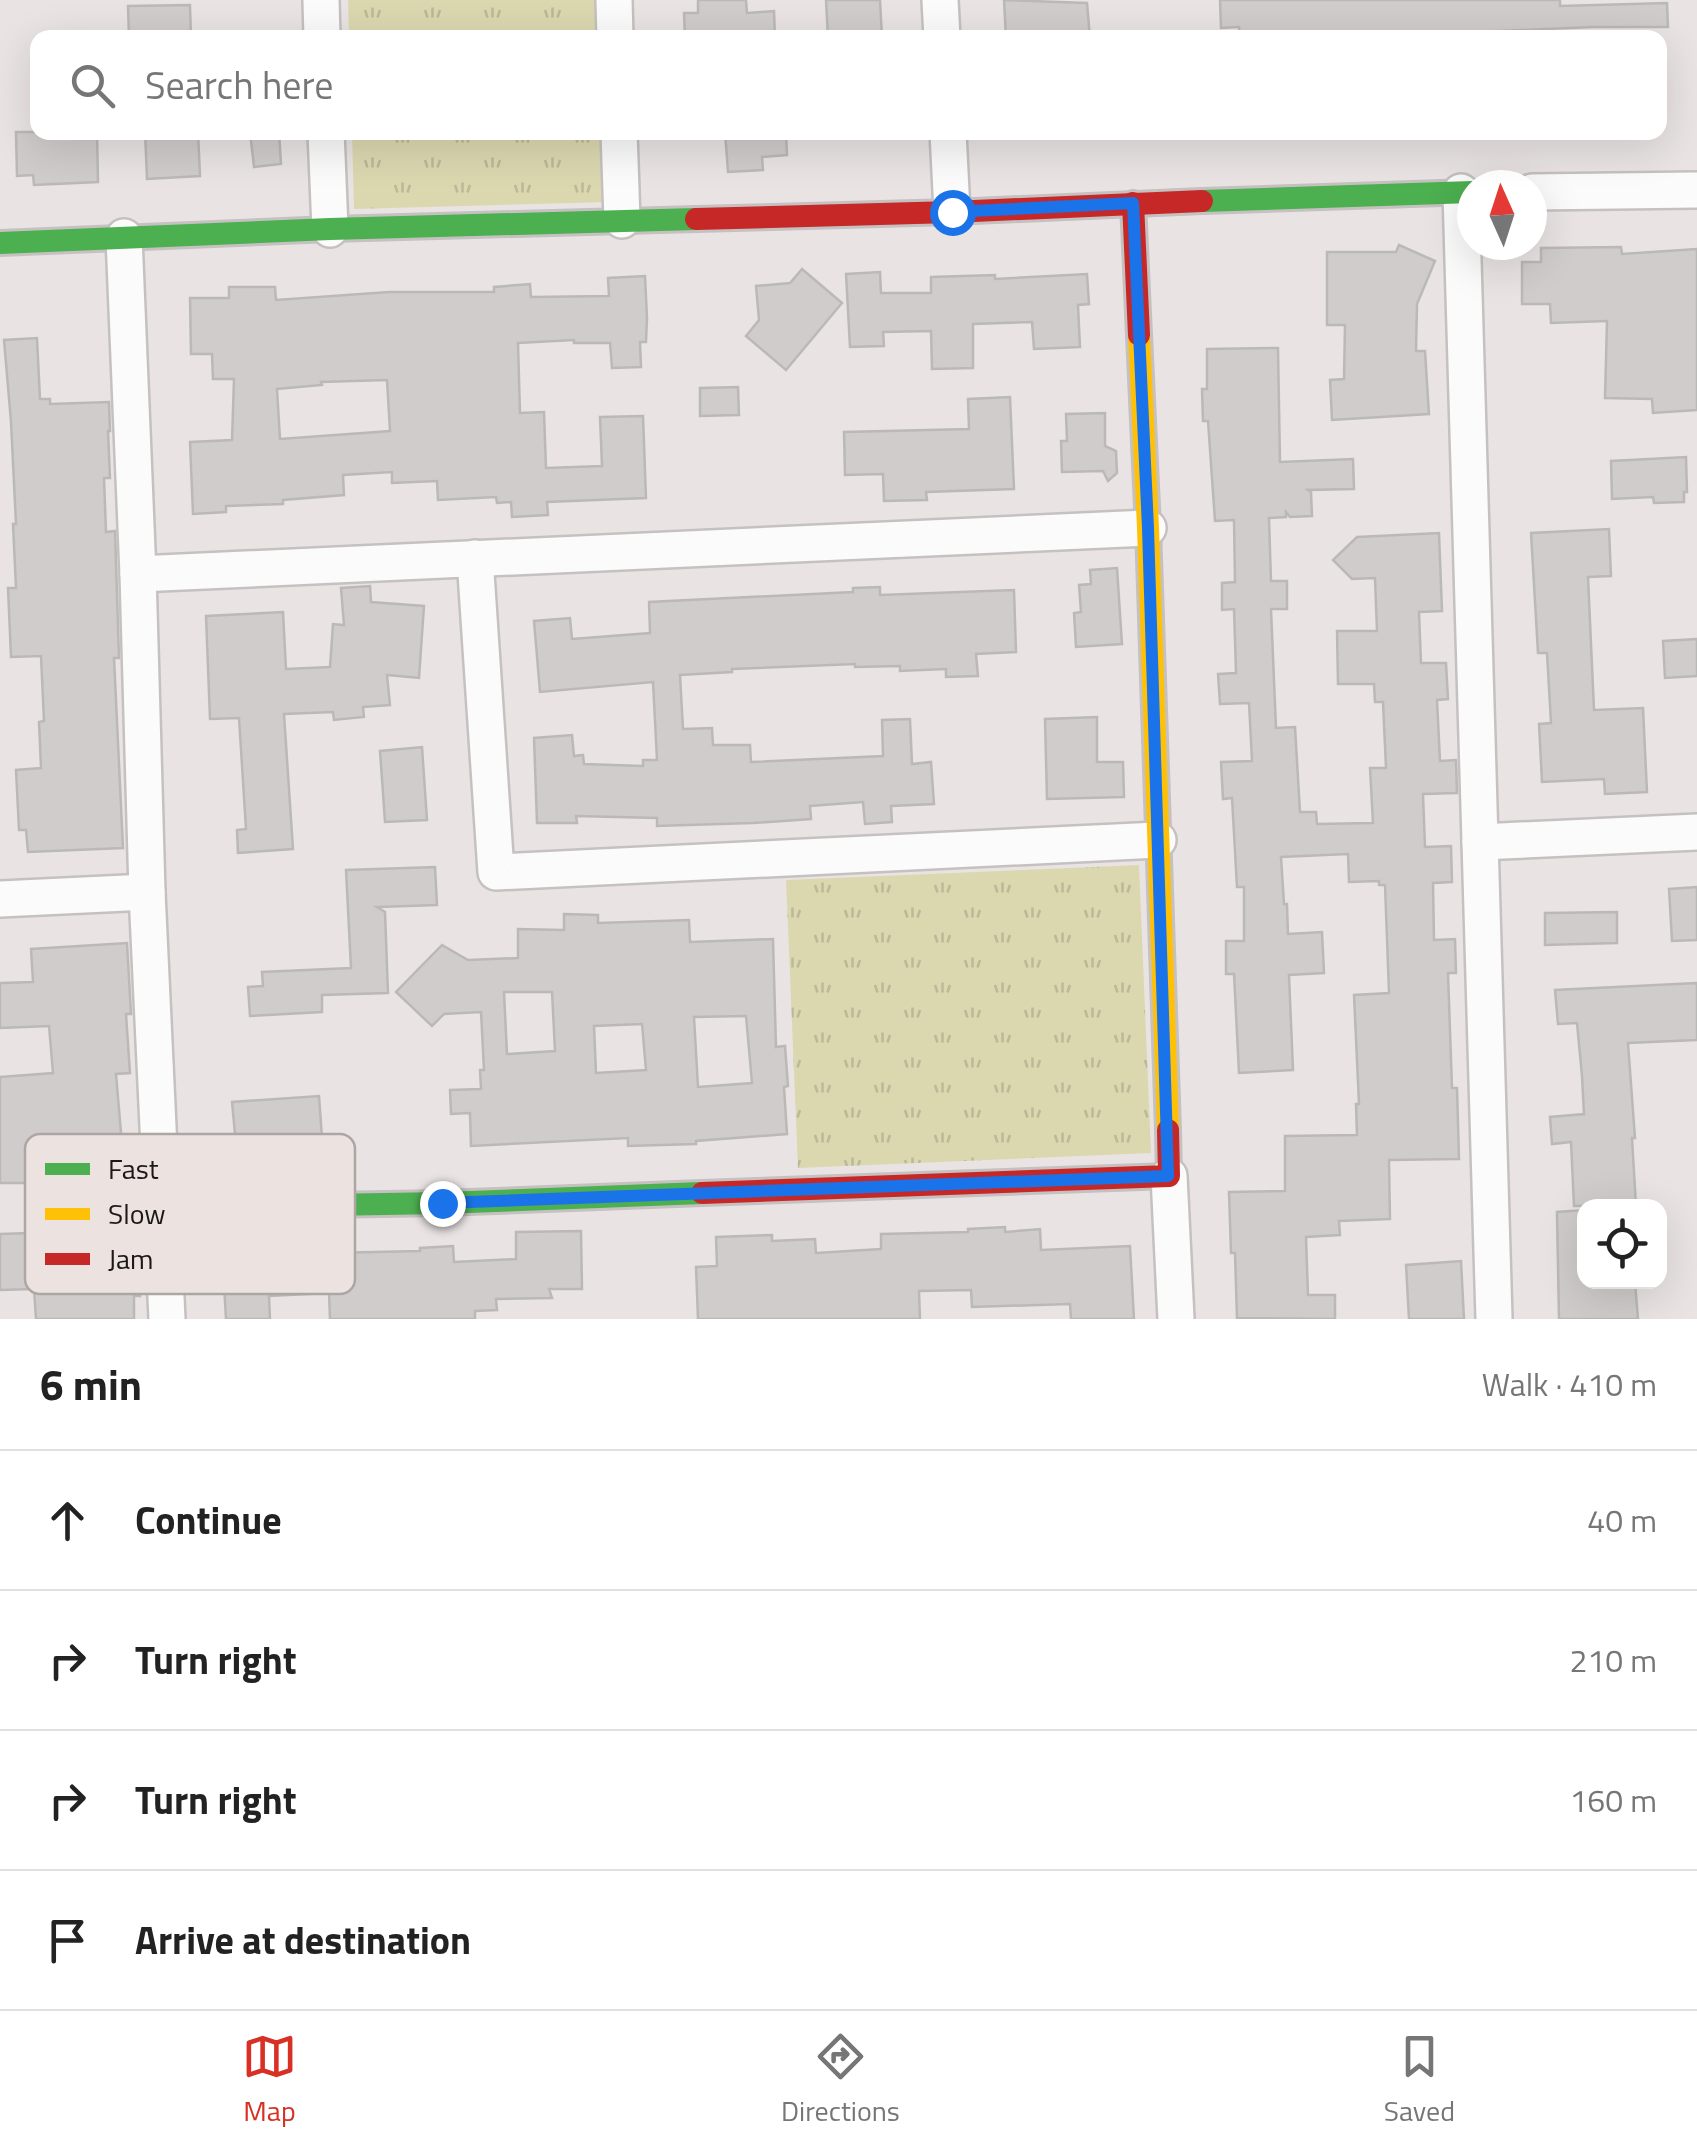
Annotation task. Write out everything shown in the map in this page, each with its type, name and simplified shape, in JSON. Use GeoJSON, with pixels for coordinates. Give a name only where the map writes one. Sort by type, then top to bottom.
{"type":"FeatureCollection","features":[{"type":"Feature","properties":{"kind":"street"},"geometry":{"type":"LineString","coordinates":[[320,0],[322,30]]}},
{"type":"Feature","properties":{"kind":"street"},"geometry":{"type":"LineString","coordinates":[[614,0],[616,30]]}},
{"type":"Feature","properties":{"kind":"street"},"geometry":{"type":"LineString","coordinates":[[940,0],[942,30]]}},
{"type":"Feature","properties":{"kind":"street"},"geometry":{"type":"LineString","coordinates":[[326,140],[330,229]]}},
{"type":"Feature","properties":{"kind":"street"},"geometry":{"type":"LineString","coordinates":[[619,140],[622,220]]}},
{"type":"Feature","properties":{"kind":"street"},"geometry":{"type":"LineString","coordinates":[[948,140],[952,212]]}},
{"type":"Feature","properties":{"kind":"street"},"geometry":{"type":"LineString","coordinates":[[1547,192],[1697,190]]}},
{"type":"Feature","properties":{"kind":"street"},"geometry":{"type":"LineString","coordinates":[[0,243],[1457,192]]}},
{"type":"Feature","properties":{"kind":"street"},"geometry":{"type":"LineString","coordinates":[[1133,203],[1176,1319]]}},
{"type":"Feature","properties":{"kind":"street"},"geometry":{"type":"LineString","coordinates":[[124,238],[158,1134]]}},
{"type":"Feature","properties":{"kind":"street"},"geometry":{"type":"LineString","coordinates":[[1468,260],[1494,1319]]}},
{"type":"Feature","properties":{"kind":"street"},"geometry":{"type":"LineString","coordinates":[[138,574],[1148,528]]}},
{"type":"Feature","properties":{"kind":"street"},"geometry":{"type":"LineString","coordinates":[[474,558],[496,872],[1158,840]]}},
{"type":"Feature","properties":{"kind":"street"},"geometry":{"type":"LineString","coordinates":[[1480,842],[1697,832]]}},
{"type":"Feature","properties":{"kind":"street"},"geometry":{"type":"LineString","coordinates":[[0,899],[146,892]]}},
{"type":"Feature","properties":{"kind":"street"},"geometry":{"type":"LineString","coordinates":[[355,1205],[1168,1176]]}},
{"type":"Feature","properties":{"kind":"street"},"geometry":{"type":"LineString","coordinates":[[166,1294],[167,1319]]}},
{"type":"Feature","properties":{"kind":"green space"},"geometry":{"type":"Polygon","coordinates":[[[348,0],[604,0],[605,30],[349,30],[348,0]]]}},
{"type":"Feature","properties":{"kind":"green space"},"geometry":{"type":"Polygon","coordinates":[[[352,140],[607,140],[609,202],[354,209],[352,140]]]}},
{"type":"Feature","properties":{"kind":"green space"},"geometry":{"type":"Polygon","coordinates":[[[1139,865],[1151,1153],[798,1168],[786,880],[1139,865]]]}},
{"type":"Feature","properties":{"kind":"building"},"geometry":{"type":"Polygon","coordinates":[[[698,0],[746,0],[747,13],[774,11],[775,30],[685,30],[684,13],[698,13],[698,0]]]}},
{"type":"Feature","properties":{"kind":"building"},"geometry":{"type":"Polygon","coordinates":[[[826,0],[880,0],[882,30],[828,30],[826,0]]]}},
{"type":"Feature","properties":{"kind":"building"},"geometry":{"type":"Polygon","coordinates":[[[1004,0],[1087,3],[1089,30],[1006,30],[1004,0]]]}},
{"type":"Feature","properties":{"kind":"building"},"geometry":{"type":"Polygon","coordinates":[[[1220,0],[1560,0],[1560,6],[1667,3],[1668,27],[1522,30],[1221,28],[1220,0]]]}},
{"type":"Feature","properties":{"kind":"building"},"geometry":{"type":"Polygon","coordinates":[[[190,5],[191,30],[129,30],[128,6],[190,5]]]}},
{"type":"Feature","properties":{"kind":"building"},"geometry":{"type":"Polygon","coordinates":[[[16,132],[30,132],[30,140],[97,140],[98,182],[34,185],[33,175],[17,176],[16,132]]]}},
{"type":"Feature","properties":{"kind":"building"},"geometry":{"type":"Polygon","coordinates":[[[145,140],[198,140],[200,176],[147,179],[145,140]]]}},
{"type":"Feature","properties":{"kind":"building"},"geometry":{"type":"Polygon","coordinates":[[[251,140],[280,140],[281,164],[254,167],[251,140]]]}},
{"type":"Feature","properties":{"kind":"building"},"geometry":{"type":"Polygon","coordinates":[[[726,140],[786,140],[787,155],[762,157],[763,170],[728,172],[726,140]]]}},
{"type":"Feature","properties":{"kind":"building"},"geometry":{"type":"Polygon","coordinates":[[[1399,245],[1435,261],[1417,304],[1416,351],[1425,351],[1429,414],[1332,420],[1330,380],[1344,379],[1345,325],[1327,325],[1327,252],[1396,252],[1399,245]]]}},
{"type":"Feature","properties":{"kind":"building"},"geometry":{"type":"Polygon","coordinates":[[[1621,247],[1622,254],[1697,249],[1697,410],[1653,413],[1652,399],[1605,398],[1607,321],[1551,323],[1550,304],[1522,304],[1522,262],[1547,260],[1547,248],[1621,247]]]}},
{"type":"Feature","properties":{"kind":"building"},"geometry":{"type":"Polygon","coordinates":[[[802,269],[842,303],[786,370],[746,336],[759,320],[756,286],[790,283],[802,269]]]}},
{"type":"Feature","properties":{"kind":"building"},"geometry":{"type":"Polygon","coordinates":[[[880,272],[881,293],[931,293],[931,277],[995,275],[995,279],[1087,274],[1089,304],[1078,305],[1080,347],[1034,349],[1032,322],[973,324],[973,368],[932,369],[931,331],[883,332],[884,346],[850,347],[846,274],[880,272]]]}},
{"type":"Feature","properties":{"kind":"building"},"geometry":{"type":"Polygon","coordinates":[[[645,276],[646,342],[640,342],[641,367],[612,368],[610,343],[518,343],[520,413],[544,412],[546,468],[602,466],[600,417],[643,416],[646,498],[547,502],[548,515],[512,517],[511,502],[497,503],[496,497],[438,500],[437,481],[392,483],[392,472],[343,475],[344,495],[283,500],[283,504],[226,506],[226,512],[193,514],[190,442],[232,440],[234,379],[213,379],[212,354],[191,354],[190,298],[229,298],[229,287],[275,287],[276,300],[389,292],[494,292],[494,287],[530,284],[531,297],[609,296],[608,278],[645,276]],[[387,380],[321,382],[322,385],[277,389],[280,439],[390,431],[387,380]]]}},
{"type":"Feature","properties":{"kind":"building"},"geometry":{"type":"Polygon","coordinates":[[[37,338],[40,399],[50,399],[50,404],[109,402],[110,478],[104,478],[106,532],[115,531],[119,658],[114,658],[123,848],[28,852],[26,830],[19,830],[16,770],[41,768],[39,722],[44,721],[41,656],[11,657],[8,588],[16,588],[16,524],[4,340],[37,338]]]}},
{"type":"Feature","properties":{"kind":"building"},"geometry":{"type":"Polygon","coordinates":[[[1278,348],[1280,462],[1353,459],[1354,489],[1308,490],[1312,516],[1290,517],[1286,512],[1286,517],[1269,518],[1271,581],[1287,581],[1287,609],[1271,609],[1276,728],[1295,727],[1300,812],[1316,812],[1317,824],[1373,823],[1370,768],[1386,768],[1383,702],[1375,702],[1374,684],[1338,684],[1337,631],[1377,631],[1375,578],[1352,579],[1333,560],[1357,537],[1439,533],[1442,611],[1419,612],[1421,663],[1446,663],[1448,699],[1437,700],[1440,761],[1456,760],[1457,793],[1423,794],[1425,847],[1451,846],[1452,882],[1433,883],[1434,940],[1455,939],[1456,973],[1448,973],[1459,1159],[1389,1160],[1390,1219],[1339,1221],[1340,1235],[1306,1237],[1308,1295],[1335,1295],[1335,1319],[1237,1318],[1235,1253],[1231,1253],[1229,1192],[1285,1191],[1285,1136],[1357,1135],[1354,995],[1389,993],[1385,885],[1379,885],[1379,881],[1349,882],[1348,854],[1281,857],[1288,934],[1322,932],[1324,973],[1289,975],[1293,1070],[1239,1073],[1234,974],[1226,974],[1226,941],[1244,941],[1244,887],[1237,887],[1232,798],[1223,799],[1221,762],[1252,761],[1249,703],[1220,704],[1218,674],[1236,673],[1234,609],[1222,610],[1222,583],[1235,582],[1234,520],[1215,521],[1202,389],[1207,389],[1207,349],[1278,348]]]}},
{"type":"Feature","properties":{"kind":"building"},"geometry":{"type":"Polygon","coordinates":[[[738,387],[739,415],[700,416],[700,388],[738,387]]]}},
{"type":"Feature","properties":{"kind":"building"},"geometry":{"type":"Polygon","coordinates":[[[1010,397],[1014,489],[926,492],[927,500],[884,501],[883,474],[845,475],[844,432],[969,429],[968,399],[1010,397]]]}},
{"type":"Feature","properties":{"kind":"building"},"geometry":{"type":"Polygon","coordinates":[[[1105,413],[1105,446],[1116,451],[1117,473],[1108,481],[1103,471],[1062,472],[1061,441],[1067,441],[1066,414],[1105,413]]]}},
{"type":"Feature","properties":{"kind":"building"},"geometry":{"type":"Polygon","coordinates":[[[1686,457],[1684,502],[1654,503],[1653,497],[1612,499],[1611,461],[1686,457]]]}},
{"type":"Feature","properties":{"kind":"building"},"geometry":{"type":"Polygon","coordinates":[[[1609,529],[1611,576],[1588,577],[1594,710],[1643,708],[1647,792],[1605,794],[1604,779],[1542,782],[1539,724],[1551,723],[1547,653],[1538,653],[1531,533],[1609,529]]]}},
{"type":"Feature","properties":{"kind":"building"},"geometry":{"type":"Polygon","coordinates":[[[1117,568],[1122,644],[1076,647],[1074,613],[1081,612],[1079,585],[1091,584],[1090,570],[1117,568]]]}},
{"type":"Feature","properties":{"kind":"building"},"geometry":{"type":"Polygon","coordinates":[[[370,586],[371,602],[424,606],[419,678],[387,675],[390,705],[363,707],[364,717],[334,720],[333,712],[284,714],[293,849],[238,853],[237,830],[246,829],[239,718],[210,719],[206,616],[283,612],[286,669],[330,667],[333,624],[344,625],[341,588],[370,586]]]}},
{"type":"Feature","properties":{"kind":"building"},"geometry":{"type":"Polygon","coordinates":[[[880,587],[880,595],[1014,590],[1016,652],[976,654],[978,676],[946,677],[946,669],[900,671],[900,666],[855,664],[680,675],[683,729],[712,728],[713,745],[750,745],[751,762],[883,756],[882,720],[910,719],[912,764],[931,762],[934,804],[891,806],[892,822],[865,824],[863,802],[810,806],[811,819],[753,823],[657,826],[657,818],[576,816],[577,823],[537,823],[534,738],[572,735],[574,756],[583,755],[584,764],[643,766],[643,760],[657,760],[653,682],[540,692],[534,621],[570,618],[572,639],[650,633],[649,602],[853,592],[853,588],[880,587]]]}},
{"type":"Feature","properties":{"kind":"building"},"geometry":{"type":"Polygon","coordinates":[[[1697,639],[1697,676],[1665,678],[1663,641],[1697,639]]]}},
{"type":"Feature","properties":{"kind":"building"},"geometry":{"type":"Polygon","coordinates":[[[1097,717],[1097,762],[1123,762],[1124,797],[1047,799],[1045,719],[1097,717]]]}},
{"type":"Feature","properties":{"kind":"building"},"geometry":{"type":"Polygon","coordinates":[[[422,747],[427,820],[385,822],[380,751],[422,747]]]}},
{"type":"Feature","properties":{"kind":"building"},"geometry":{"type":"Polygon","coordinates":[[[435,867],[437,905],[377,907],[385,912],[388,993],[322,995],[322,1012],[250,1016],[248,987],[263,986],[262,972],[351,968],[346,870],[435,867]]]}},
{"type":"Feature","properties":{"kind":"building"},"geometry":{"type":"Polygon","coordinates":[[[1697,887],[1697,940],[1672,941],[1669,889],[1697,887]]]}},
{"type":"Feature","properties":{"kind":"building"},"geometry":{"type":"Polygon","coordinates":[[[1617,912],[1617,943],[1545,945],[1545,913],[1617,912]]]}},
{"type":"Feature","properties":{"kind":"building"},"geometry":{"type":"Polygon","coordinates":[[[564,914],[598,915],[598,923],[689,920],[690,942],[773,939],[776,1047],[785,1046],[787,1134],[696,1144],[628,1146],[628,1138],[471,1146],[470,1113],[451,1114],[450,1090],[481,1089],[481,1012],[444,1014],[432,1026],[396,992],[442,945],[468,960],[518,958],[518,929],[564,930],[564,914]],[[504,992],[507,1054],[555,1051],[552,992],[504,992]],[[746,1016],[694,1017],[698,1087],[752,1083],[746,1016]],[[642,1024],[594,1026],[596,1073],[646,1070],[642,1024]]]}},
{"type":"Feature","properties":{"kind":"building"},"geometry":{"type":"Polygon","coordinates":[[[127,943],[130,1073],[116,1074],[121,1134],[25,1134],[25,1183],[0,1183],[0,1077],[53,1073],[49,1026],[0,1028],[0,983],[33,982],[31,949],[127,943]]]}},
{"type":"Feature","properties":{"kind":"building"},"geometry":{"type":"Polygon","coordinates":[[[1697,983],[1697,1040],[1628,1043],[1636,1199],[1577,1199],[1574,1206],[1571,1142],[1552,1144],[1550,1117],[1584,1114],[1582,1076],[1577,1023],[1558,1024],[1555,990],[1697,983]]]}},
{"type":"Feature","properties":{"kind":"building"},"geometry":{"type":"Polygon","coordinates":[[[319,1096],[322,1134],[235,1134],[232,1102],[319,1096]]]}},
{"type":"Feature","properties":{"kind":"building"},"geometry":{"type":"Polygon","coordinates":[[[1577,1211],[1577,1289],[1636,1289],[1638,1319],[1559,1319],[1557,1212],[1577,1211]]]}},
{"type":"Feature","properties":{"kind":"building"},"geometry":{"type":"Polygon","coordinates":[[[1005,1227],[1005,1232],[1040,1229],[1041,1250],[1130,1246],[1134,1319],[1071,1319],[1070,1304],[972,1307],[971,1290],[919,1291],[920,1319],[698,1319],[696,1267],[717,1266],[716,1237],[772,1235],[772,1241],[815,1239],[816,1253],[881,1249],[881,1234],[1005,1227]]]}},
{"type":"Feature","properties":{"kind":"building"},"geometry":{"type":"Polygon","coordinates":[[[581,1231],[582,1289],[549,1289],[552,1298],[496,1299],[497,1310],[475,1311],[475,1319],[330,1319],[329,1294],[355,1294],[355,1252],[453,1246],[454,1262],[516,1259],[516,1232],[581,1231]]]}},
{"type":"Feature","properties":{"kind":"building"},"geometry":{"type":"Polygon","coordinates":[[[25,1233],[25,1289],[0,1290],[0,1234],[25,1233]]]}},
{"type":"Feature","properties":{"kind":"building"},"geometry":{"type":"Polygon","coordinates":[[[1461,1261],[1464,1319],[1409,1319],[1406,1265],[1461,1261]]]}},
{"type":"Feature","properties":{"kind":"building"},"geometry":{"type":"Polygon","coordinates":[[[34,1294],[140,1294],[134,1296],[134,1319],[36,1319],[34,1294]]]}},
{"type":"Feature","properties":{"kind":"building"},"geometry":{"type":"Polygon","coordinates":[[[225,1294],[309,1294],[269,1296],[270,1319],[226,1319],[225,1294]]]}},
{"type":"Feature","properties":{"kind":"traffic: fast"},"geometry":{"type":"LineString","coordinates":[[1202,201],[1457,192]]}},
{"type":"Feature","properties":{"kind":"traffic: fast"},"geometry":{"type":"LineString","coordinates":[[0,243],[696,219]]}},
{"type":"Feature","properties":{"kind":"traffic: fast"},"geometry":{"type":"LineString","coordinates":[[355,1205],[702,1193]]}},
{"type":"Feature","properties":{"kind":"traffic: slow"},"geometry":{"type":"LineString","coordinates":[[1139,335],[1168,1130]]}},
{"type":"Feature","properties":{"kind":"traffic: jam"},"geometry":{"type":"LineString","coordinates":[[696,219],[1202,201]]}},
{"type":"Feature","properties":{"kind":"traffic: jam"},"geometry":{"type":"LineString","coordinates":[[1133,203],[1139,335]]}},
{"type":"Feature","properties":{"kind":"traffic: jam"},"geometry":{"type":"LineString","coordinates":[[702,1193],[1169,1176],[1168,1130]]}},
{"type":"Feature","properties":{"kind":"route"},"geometry":{"type":"LineString","coordinates":[[442,1203],[1168,1176],[1148,528],[1133,203],[952,212]]}}]}
